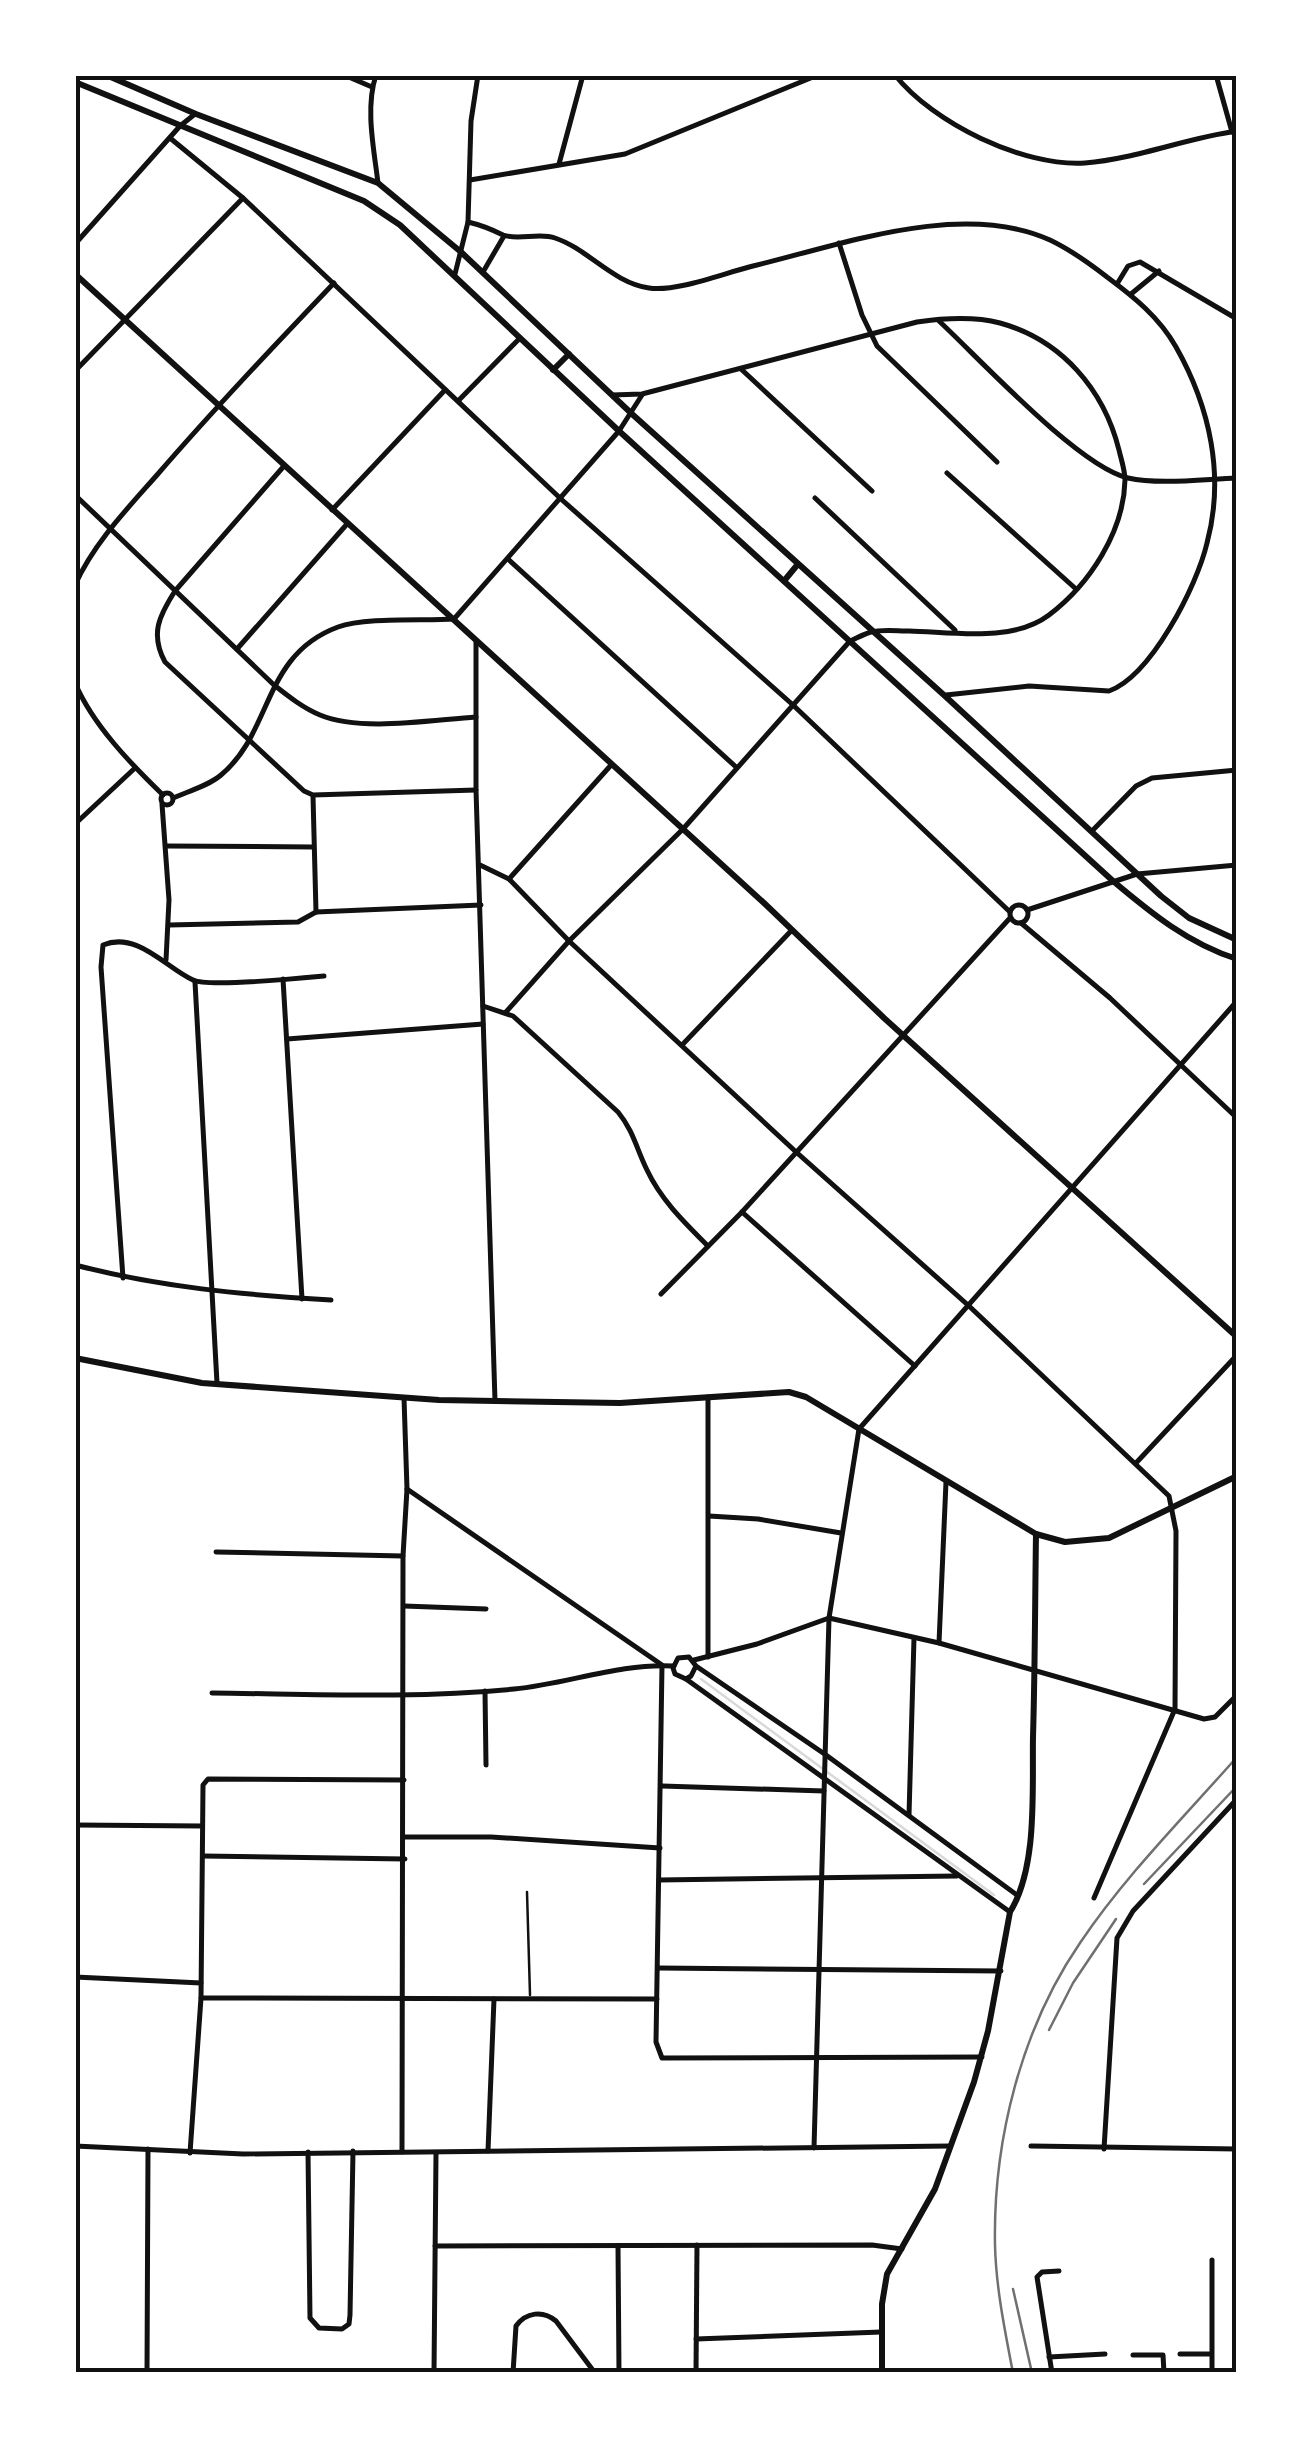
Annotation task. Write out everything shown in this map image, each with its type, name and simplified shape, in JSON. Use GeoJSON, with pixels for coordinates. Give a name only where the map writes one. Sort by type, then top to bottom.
{"type":"FeatureCollection","features":[{"type":"Feature","properties":{"kind":"main road"},"geometry":{"type":"LineString","coordinates":[[106,75],[196,114],[378,183],[482,272],[611,395],[1137,874],[1189,918],[1237,940]]}},
{"type":"Feature","properties":{"kind":"main road"},"geometry":{"type":"LineString","coordinates":[[75,82],[364,201],[400,224],[618,431],[1114,881],[1179,932],[1237,960]]}},
{"type":"Feature","properties":{"kind":"main road"},"geometry":{"type":"LineString","coordinates":[[75,274],[1237,1337]]}},
{"type":"Feature","properties":{"kind":"main road"},"geometry":{"type":"LineString","coordinates":[[553,370],[569,354]]}},
{"type":"Feature","properties":{"kind":"main road"},"geometry":{"type":"LineString","coordinates":[[784,581],[798,564]]}},
{"type":"Feature","properties":{"kind":"main road"},"geometry":{"type":"LineString","coordinates":[[75,1358],[217,1384],[404,1398],[620,1403],[797,1394],[1036,1534],[1065,1542],[1096,1541],[1128,1530],[1237,1476]]}},
{"type":"Feature","properties":{"kind":"main road"},"geometry":{"type":"LineString","coordinates":[[882,2373],[884,2285],[891,2265],[927,2207],[982,2057],[1010,1912],[1020,1897],[1030,1835],[1036,1534]]}},
{"type":"Feature","properties":{"kind":"street"},"geometry":{"type":"LineString","coordinates":[[344,75],[372,86]]}},
{"type":"Feature","properties":{"kind":"street"},"geometry":{"type":"LineString","coordinates":[[376,75],[372,86],[378,183]]}},
{"type":"Feature","properties":{"kind":"street"},"geometry":{"type":"LineString","coordinates":[[455,274],[468,222],[470,121],[478,75]]}},
{"type":"Feature","properties":{"kind":"street"},"geometry":{"type":"LineString","coordinates":[[558,166],[584,75]]}},
{"type":"Feature","properties":{"kind":"street"},"geometry":{"type":"LineString","coordinates":[[470,180],[625,154],[818,75]]}},
{"type":"Feature","properties":{"kind":"street"},"geometry":{"type":"LineString","coordinates":[[894,75],[930,112],[950,125],[1044,159],[1090,162],[1235,132],[1216,75]]}},
{"type":"Feature","properties":{"kind":"street"},"geometry":{"type":"LineString","coordinates":[[75,244],[180,126],[196,114]]}},
{"type":"Feature","properties":{"kind":"street"},"geometry":{"type":"LineString","coordinates":[[170,138],[243,198],[561,498],[794,705],[1010,915],[1110,998],[1237,1118]]}},
{"type":"Feature","properties":{"kind":"street"},"geometry":{"type":"LineString","coordinates":[[75,371],[243,198]]}},
{"type":"Feature","properties":{"kind":"street"},"geometry":{"type":"LineString","coordinates":[[468,222],[495,229],[504,236],[554,238],[613,273],[648,288],[692,282],[906,229],[954,225],[1022,231],[1076,254],[1131,294],[1170,336],[1204,410],[1217,479],[1202,564],[1168,629],[1135,676],[1123,686],[1110,691],[1011,687],[945,696]]}},
{"type":"Feature","properties":{"kind":"street"},"geometry":{"type":"LineString","coordinates":[[482,272],[504,236]]}},
{"type":"Feature","properties":{"kind":"street"},"geometry":{"type":"LineString","coordinates":[[839,243],[869,334],[889,361],[997,462]]}},
{"type":"Feature","properties":{"kind":"street"},"geometry":{"type":"LineString","coordinates":[[1117,284],[1134,262],[1148,264],[1237,319]]}},
{"type":"Feature","properties":{"kind":"street"},"geometry":{"type":"LineString","coordinates":[[1131,294],[1158,272]]}},
{"type":"Feature","properties":{"kind":"street"},"geometry":{"type":"LineString","coordinates":[[75,585],[83,566],[110,529],[217,406],[334,283]]}},
{"type":"Feature","properties":{"kind":"street"},"geometry":{"type":"LineString","coordinates":[[937,319],[1083,454],[1126,477],[1237,478]]}},
{"type":"Feature","properties":{"kind":"street"},"geometry":{"type":"LineString","coordinates":[[506,1012],[569,941],[682,829],[850,641],[872,631],[1022,629],[1053,612],[1095,566],[1110,540],[1126,477],[1111,422],[1096,394],[1052,348],[1004,324],[974,319],[937,319],[642,394],[611,395]]}},
{"type":"Feature","properties":{"kind":"street"},"geometry":{"type":"LineString","coordinates":[[459,400],[519,339]]}},
{"type":"Feature","properties":{"kind":"street"},"geometry":{"type":"LineString","coordinates":[[741,368],[872,491]]}},
{"type":"Feature","properties":{"kind":"street"},"geometry":{"type":"LineString","coordinates":[[332,510],[445,390]]}},
{"type":"Feature","properties":{"kind":"street"},"geometry":{"type":"LineString","coordinates":[[162,804],[170,805],[173,798],[219,777],[248,739],[274,685],[305,645],[344,625],[454,619],[618,431],[642,394]]}},
{"type":"Feature","properties":{"kind":"street"},"geometry":{"type":"LineString","coordinates":[[284,466],[161,612],[156,629],[158,647],[166,662],[184,683],[313,794],[476,790]]}},
{"type":"Feature","properties":{"kind":"street"},"geometry":{"type":"LineString","coordinates":[[947,473],[1076,589]]}},
{"type":"Feature","properties":{"kind":"street"},"geometry":{"type":"LineString","coordinates":[[75,495],[274,685],[323,716],[349,722],[476,718]]}},
{"type":"Feature","properties":{"kind":"street"},"geometry":{"type":"LineString","coordinates":[[815,498],[957,632]]}},
{"type":"Feature","properties":{"kind":"street"},"geometry":{"type":"LineString","coordinates":[[236,649],[347,523]]}},
{"type":"Feature","properties":{"kind":"street"},"geometry":{"type":"LineString","coordinates":[[508,559],[736,767]]}},
{"type":"Feature","properties":{"kind":"street"},"geometry":{"type":"LineString","coordinates":[[476,641],[476,790],[495,1401]]}},
{"type":"Feature","properties":{"kind":"street"},"geometry":{"type":"LineString","coordinates":[[75,683],[84,705],[162,795],[169,924],[166,960]]}},
{"type":"Feature","properties":{"kind":"street"},"geometry":{"type":"LineString","coordinates":[[508,880],[612,764]]}},
{"type":"Feature","properties":{"kind":"street"},"geometry":{"type":"LineString","coordinates":[[75,824],[136,768]]}},
{"type":"Feature","properties":{"kind":"street"},"geometry":{"type":"LineString","coordinates":[[1092,831],[1136,786],[1152,778],[1237,770]]}},
{"type":"Feature","properties":{"kind":"street"},"geometry":{"type":"LineString","coordinates":[[313,794],[316,912]]}},
{"type":"Feature","properties":{"kind":"street"},"geometry":{"type":"LineString","coordinates":[[162,795],[173,798]]}},
{"type":"Feature","properties":{"kind":"street"},"geometry":{"type":"LineString","coordinates":[[166,846],[313,847]]}},
{"type":"Feature","properties":{"kind":"street"},"geometry":{"type":"LineString","coordinates":[[480,864],[508,880],[569,941],[969,1306],[1169,1496],[1176,1531],[1175,1709],[1094,1898]]}},
{"type":"Feature","properties":{"kind":"street"},"geometry":{"type":"LineString","coordinates":[[661,1294],[742,1212],[1018,905],[1027,910],[1137,874],[1237,865]]}},
{"type":"Feature","properties":{"kind":"street"},"geometry":{"type":"LineString","coordinates":[[169,924],[298,922],[316,912],[480,905]]}},
{"type":"Feature","properties":{"kind":"street"},"geometry":{"type":"LineString","coordinates":[[1020,922],[1026,919],[1027,910]]}},
{"type":"Feature","properties":{"kind":"street"},"geometry":{"type":"LineString","coordinates":[[682,1044],[791,930]]}},
{"type":"Feature","properties":{"kind":"street"},"geometry":{"type":"LineString","coordinates":[[123,1278],[101,948],[106,943],[120,942],[166,960],[195,982],[324,976]]}},
{"type":"Feature","properties":{"kind":"street"},"geometry":{"type":"LineString","coordinates":[[282,980],[302,1298]]}},
{"type":"Feature","properties":{"kind":"street"},"geometry":{"type":"LineString","coordinates":[[195,982],[217,1384]]}},
{"type":"Feature","properties":{"kind":"street"},"geometry":{"type":"LineString","coordinates":[[814,2148],[829,1618],[859,1429],[1237,1001]]}},
{"type":"Feature","properties":{"kind":"street"},"geometry":{"type":"LineString","coordinates":[[484,1006],[506,1012],[528,1028],[618,1112],[632,1131],[658,1188],[682,1220],[709,1246]]}},
{"type":"Feature","properties":{"kind":"street"},"geometry":{"type":"LineString","coordinates":[[287,1039],[484,1024]]}},
{"type":"Feature","properties":{"kind":"street"},"geometry":{"type":"LineString","coordinates":[[742,1212],[915,1366]]}},
{"type":"Feature","properties":{"kind":"street"},"geometry":{"type":"LineString","coordinates":[[75,1265],[123,1278],[213,1292],[330,1300]]}},
{"type":"Feature","properties":{"kind":"street"},"geometry":{"type":"LineString","coordinates":[[1136,1463],[1237,1355]]}},
{"type":"Feature","properties":{"kind":"street"},"geometry":{"type":"LineString","coordinates":[[708,1397],[708,1657]]}},
{"type":"Feature","properties":{"kind":"street"},"geometry":{"type":"LineString","coordinates":[[402,2152],[404,1398]]}},
{"type":"Feature","properties":{"kind":"street"},"geometry":{"type":"LineString","coordinates":[[939,1643],[946,1479]]}},
{"type":"Feature","properties":{"kind":"street"},"geometry":{"type":"LineString","coordinates":[[406,1489],[662,1666]]}},
{"type":"Feature","properties":{"kind":"street"},"geometry":{"type":"LineString","coordinates":[[709,1516],[794,1523],[841,1533]]}},
{"type":"Feature","properties":{"kind":"street"},"geometry":{"type":"LineString","coordinates":[[216,1552],[403,1556]]}},
{"type":"Feature","properties":{"kind":"street"},"geometry":{"type":"LineString","coordinates":[[404,1606],[486,1609]]}},
{"type":"Feature","properties":{"kind":"street"},"geometry":{"type":"LineString","coordinates":[[686,1678],[691,1676],[695,1663],[708,1657],[829,1618],[939,1643],[1211,1719],[1237,1695]]}},
{"type":"Feature","properties":{"kind":"street"},"geometry":{"type":"LineString","coordinates":[[908,1815],[914,1638]]}},
{"type":"Feature","properties":{"kind":"street"},"geometry":{"type":"LineString","coordinates":[[1010,1912],[825,1775],[676,1674],[678,1658],[684,1656],[695,1663],[1020,1897]]}},
{"type":"Feature","properties":{"kind":"street"},"geometry":{"type":"LineString","coordinates":[[662,1666],[657,1999],[658,2050],[666,2060],[982,2057]]}},
{"type":"Feature","properties":{"kind":"street"},"geometry":{"type":"LineString","coordinates":[[212,1694],[485,1691],[534,1686],[618,1668],[674,1666]]}},
{"type":"Feature","properties":{"kind":"street"},"geometry":{"type":"LineString","coordinates":[[485,1691],[486,1765]]}},
{"type":"Feature","properties":{"kind":"street"},"geometry":{"type":"LineString","coordinates":[[190,2152],[201,1998],[201,1793],[208,1780],[404,1780]]}},
{"type":"Feature","properties":{"kind":"street"},"geometry":{"type":"LineString","coordinates":[[662,1786],[824,1790]]}},
{"type":"Feature","properties":{"kind":"street"},"geometry":{"type":"LineString","coordinates":[[1104,2149],[1114,1954],[1121,1926],[1237,1799]]}},
{"type":"Feature","properties":{"kind":"street"},"geometry":{"type":"LineString","coordinates":[[75,1825],[202,1826]]}},
{"type":"Feature","properties":{"kind":"street"},"geometry":{"type":"LineString","coordinates":[[404,1837],[491,1837],[660,1848]]}},
{"type":"Feature","properties":{"kind":"street"},"geometry":{"type":"LineString","coordinates":[[203,1856],[405,1859]]}},
{"type":"Feature","properties":{"kind":"street"},"geometry":{"type":"LineString","coordinates":[[659,1880],[960,1876]]}},
{"type":"Feature","properties":{"kind":"street"},"geometry":{"type":"LineString","coordinates":[[658,1968],[1000,1971]]}},
{"type":"Feature","properties":{"kind":"street"},"geometry":{"type":"LineString","coordinates":[[75,1978],[201,1983]]}},
{"type":"Feature","properties":{"kind":"street"},"geometry":{"type":"LineString","coordinates":[[201,1998],[657,1999]]}},
{"type":"Feature","properties":{"kind":"street"},"geometry":{"type":"LineString","coordinates":[[488,2152],[494,1999]]}},
{"type":"Feature","properties":{"kind":"street"},"geometry":{"type":"LineString","coordinates":[[75,2146],[190,2152],[436,2153],[950,2146]]}},
{"type":"Feature","properties":{"kind":"street"},"geometry":{"type":"LineString","coordinates":[[1031,2146],[1237,2149]]}},
{"type":"Feature","properties":{"kind":"street"},"geometry":{"type":"LineString","coordinates":[[147,2373],[148,2149]]}},
{"type":"Feature","properties":{"kind":"street"},"geometry":{"type":"LineString","coordinates":[[308,2152],[310,2318],[319,2328],[342,2329],[348,2326],[350,2315],[353,2151]]}},
{"type":"Feature","properties":{"kind":"street"},"geometry":{"type":"LineString","coordinates":[[434,2373],[436,2153]]}},
{"type":"Feature","properties":{"kind":"street"},"geometry":{"type":"LineString","coordinates":[[436,2246],[902,2249]]}},
{"type":"Feature","properties":{"kind":"street"},"geometry":{"type":"LineString","coordinates":[[618,2246],[618,2373]]}},
{"type":"Feature","properties":{"kind":"street"},"geometry":{"type":"LineString","coordinates":[[696,2373],[697,2246]]}},
{"type":"Feature","properties":{"kind":"street"},"geometry":{"type":"LineString","coordinates":[[1212,2260],[1212,2373]]}},
{"type":"Feature","properties":{"kind":"street"},"geometry":{"type":"LineString","coordinates":[[1052,2373],[1036,2277],[1042,2272],[1059,2271]]}},
{"type":"Feature","properties":{"kind":"street"},"geometry":{"type":"LineString","coordinates":[[513,2373],[516,2326],[536,2314],[556,2321],[595,2373]]}},
{"type":"Feature","properties":{"kind":"street"},"geometry":{"type":"LineString","coordinates":[[696,2339],[881,2332]]}},
{"type":"Feature","properties":{"kind":"street"},"geometry":{"type":"LineString","coordinates":[[1049,2356],[1105,2354]]}},
{"type":"Feature","properties":{"kind":"street"},"geometry":{"type":"LineString","coordinates":[[1180,2354],[1212,2354]]}},
{"type":"Feature","properties":{"kind":"street"},"geometry":{"type":"LineString","coordinates":[[1134,2355],[1162,2355],[1164,2373]]}},
{"type":"Feature","properties":{"kind":"lane"},"geometry":{"type":"LineString","coordinates":[[527,1892],[530,1997]]}},
{"type":"Feature","properties":{"kind":"waterway"},"geometry":{"type":"LineString","coordinates":[[701,1679],[994,1895]]}},
{"type":"Feature","properties":{"kind":"railway"},"geometry":{"type":"LineString","coordinates":[[1013,2373],[997,2277],[996,2206],[1005,2126],[1027,2049],[1059,1976],[1097,1918],[1237,1757]]}},
{"type":"Feature","properties":{"kind":"railway"},"geometry":{"type":"LineString","coordinates":[[1144,1884],[1237,1786]]}},
{"type":"Feature","properties":{"kind":"railway"},"geometry":{"type":"LineString","coordinates":[[1049,2030],[1073,1983],[1116,1919]]}},
{"type":"Feature","properties":{"kind":"railway"},"geometry":{"type":"LineString","coordinates":[[1013,2289],[1032,2373]]}}]}
